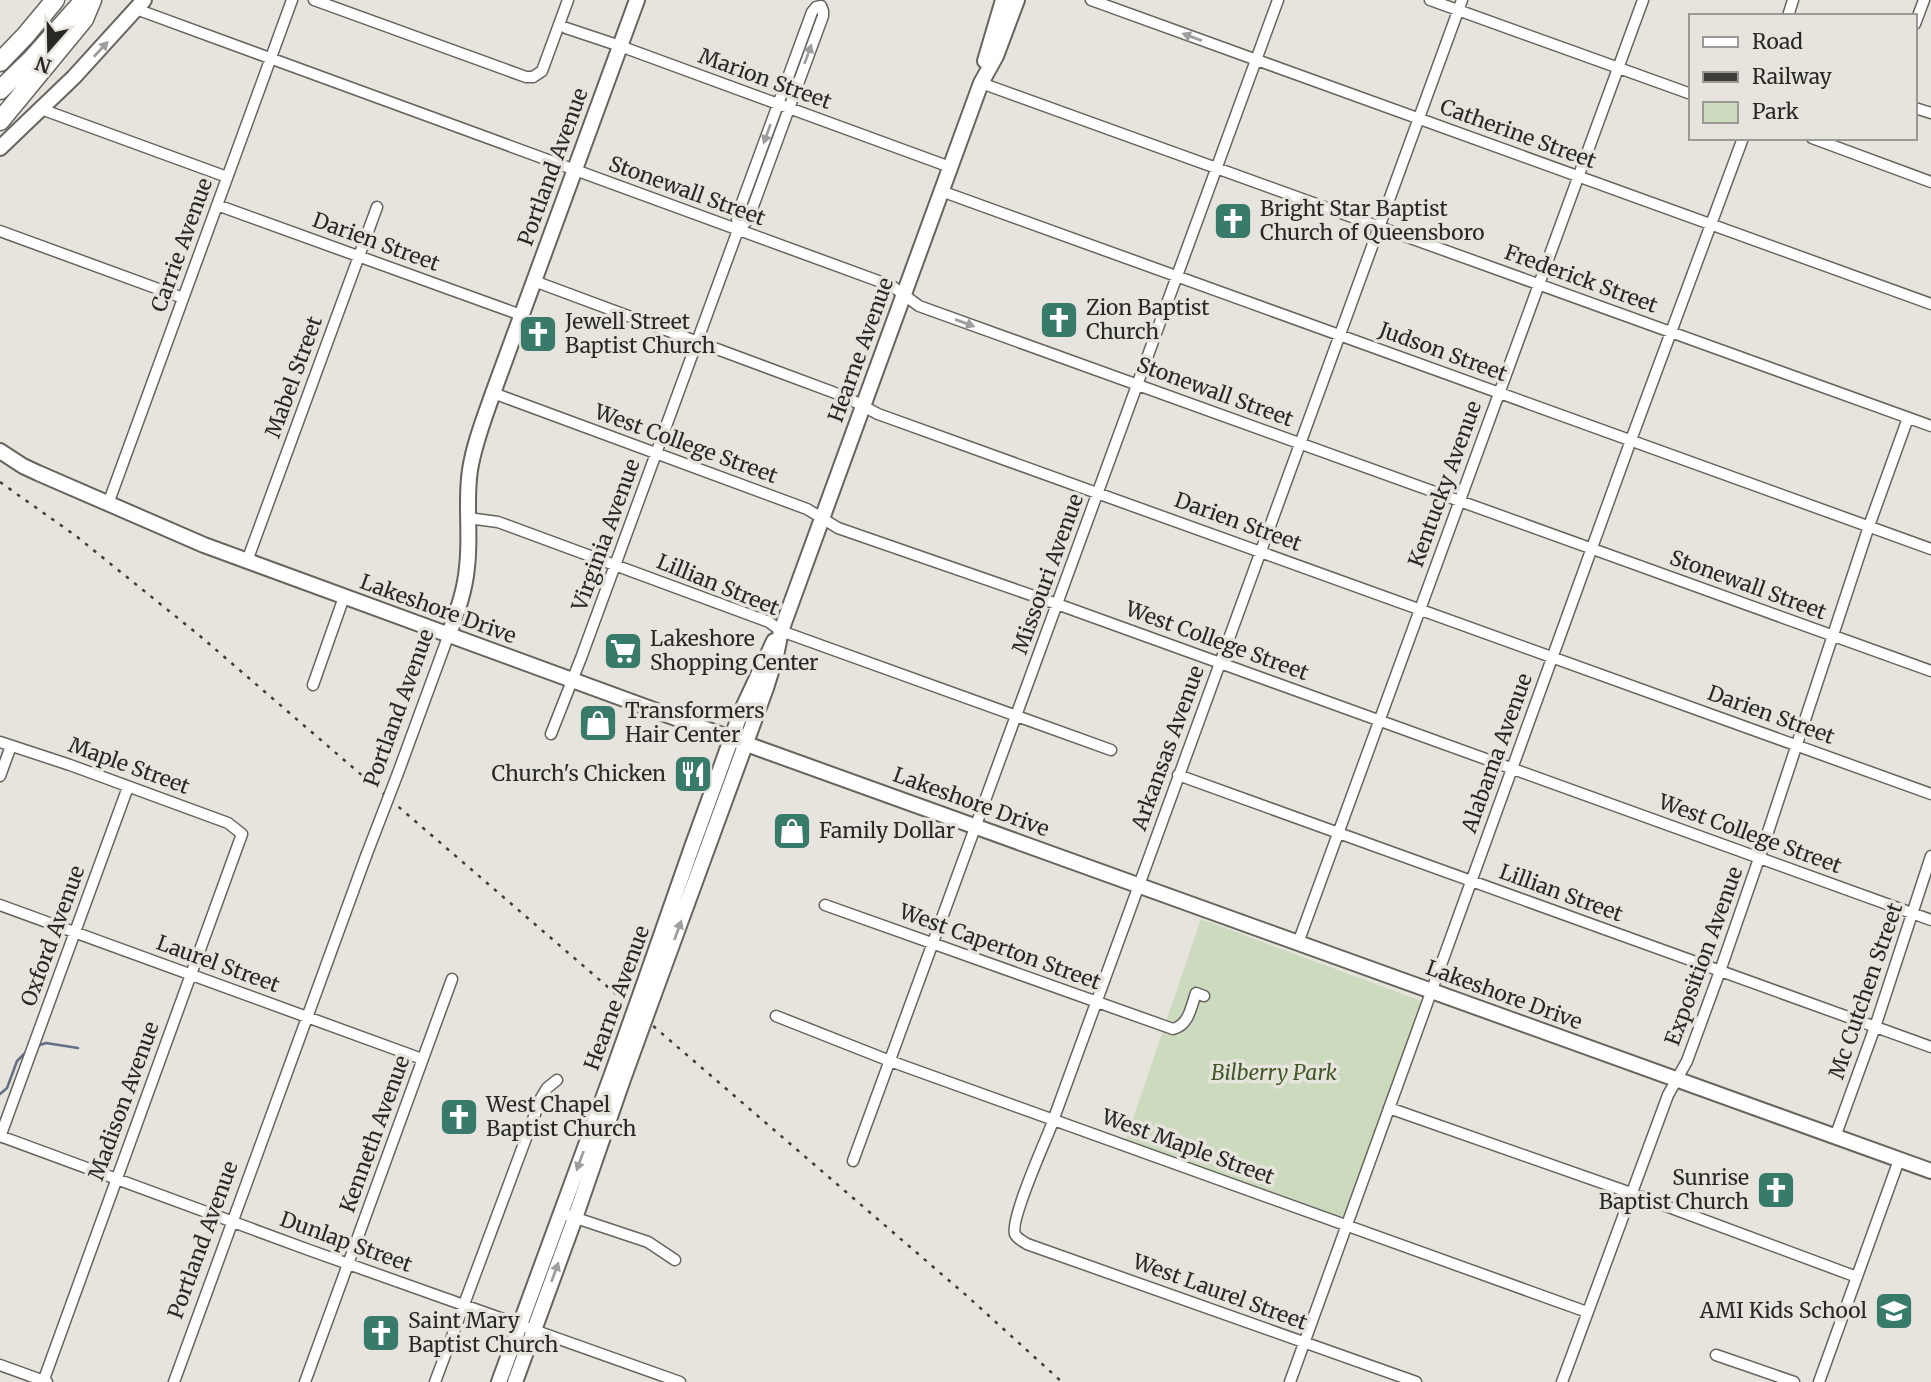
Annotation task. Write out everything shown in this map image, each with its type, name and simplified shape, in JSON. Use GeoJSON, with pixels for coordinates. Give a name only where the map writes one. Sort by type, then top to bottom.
{"type":"FeatureCollection","features":[{"type":"Feature","properties":{"kind":"highway"},"geometry":{"type":"LineString","coordinates":[[0,49],[55,0]]}},
{"type":"Feature","properties":{"kind":"highway"},"geometry":{"type":"LineString","coordinates":[[0,62],[55,0]]}},
{"type":"Feature","properties":{"kind":"highway"},"geometry":{"type":"LineString","coordinates":[[0,90],[85,0]]}},
{"type":"Feature","properties":{"kind":"highway"},"geometry":{"type":"LineString","coordinates":[[0,121],[84,19],[92,0]]}},
{"type":"Feature","properties":{"kind":"main road","name":"Portland Avenue"},"geometry":{"type":"LineString","coordinates":[[449,634],[466,582],[469,547],[468,494],[474,447],[637,0]]}},
{"type":"Feature","properties":{"kind":"main road","name":"Hearne Avenue"},"geometry":{"type":"LineString","coordinates":[[981,83],[1003,0]]}},
{"type":"Feature","properties":{"kind":"main road","name":"Hearne Avenue"},"geometry":{"type":"LineString","coordinates":[[499,1382],[527,1327],[649,990],[706,854],[766,655],[781,631],[981,83],[996,56],[1017,0]]}},
{"type":"Feature","properties":{"kind":"main road"},"geometry":{"type":"LineString","coordinates":[[0,148],[97,53],[140,4]]}},
{"type":"Feature","properties":{"kind":"main road","name":"Lakeshore Drive"},"geometry":{"type":"LineString","coordinates":[[2,452],[38,474],[247,561],[1931,1171]]}},
{"type":"Feature","properties":{"kind":"main road","name":"Hearne Avenue"},"geometry":{"type":"LineString","coordinates":[[649,990],[691,847],[738,741]]}},
{"type":"Feature","properties":{"kind":"main road"},"geometry":{"type":"LineString","coordinates":[[691,847],[706,854]]}},
{"type":"Feature","properties":{"kind":"main road","name":"Hearne Avenue"},"geometry":{"type":"LineString","coordinates":[[515,1382],[527,1327]]}},
{"type":"Feature","properties":{"kind":"street","name":"Carrie Avenue"},"geometry":{"type":"LineString","coordinates":[[108,504],[292,0]]}},
{"type":"Feature","properties":{"kind":"street"},"geometry":{"type":"LineString","coordinates":[[314,0],[533,77],[542,71],[568,0]]}},
{"type":"Feature","properties":{"kind":"street","name":"Catherine Street"},"geometry":{"type":"LineString","coordinates":[[1091,0],[1931,304]]}},
{"type":"Feature","properties":{"kind":"street","name":"Missouri Avenue"},"geometry":{"type":"LineString","coordinates":[[853,1161],[1279,0]]}},
{"type":"Feature","properties":{"kind":"street"},"geometry":{"type":"LineString","coordinates":[[1430,0],[1460,5],[1689,93]]}},
{"type":"Feature","properties":{"kind":"street","name":"Kentucky Avenue"},"geometry":{"type":"LineString","coordinates":[[1298,943],[1643,0]]}},
{"type":"Feature","properties":{"kind":"street"},"geometry":{"type":"LineString","coordinates":[[1917,19],[1924,0]]}},
{"type":"Feature","properties":{"kind":"street","name":"Stonewall Street"},"geometry":{"type":"LineString","coordinates":[[140,4],[271,58],[892,286],[919,306],[1931,671]]}},
{"type":"Feature","properties":{"kind":"street","name":"Arkansas Avenue"},"geometry":{"type":"LineString","coordinates":[[1014,1233],[1015,1219],[1460,5]]}},
{"type":"Feature","properties":{"kind":"street","name":"Virginia Avenue"},"geometry":{"type":"LineString","coordinates":[[551,734],[738,230],[737,216],[812,12],[821,6],[823,16],[748,220],[738,230]]}},
{"type":"Feature","properties":{"kind":"street","name":"Marion Street"},"geometry":{"type":"LineString","coordinates":[[566,28],[950,167]]}},
{"type":"Feature","properties":{"kind":"street","name":"Frederick Street"},"geometry":{"type":"LineString","coordinates":[[981,83],[1931,426]]}},
{"type":"Feature","properties":{"kind":"street"},"geometry":{"type":"LineString","coordinates":[[41,109],[227,177]]}},
{"type":"Feature","properties":{"kind":"street","name":"Alabama Avenue"},"geometry":{"type":"LineString","coordinates":[[1290,1382],[1742,140]]}},
{"type":"Feature","properties":{"kind":"street"},"geometry":{"type":"LineString","coordinates":[[1817,140],[1931,182]]}},
{"type":"Feature","properties":{"kind":"street","name":"Judson Street"},"geometry":{"type":"LineString","coordinates":[[941,191],[1931,549]]}},
{"type":"Feature","properties":{"kind":"street","name":"Darien Street"},"geometry":{"type":"LineString","coordinates":[[217,205],[521,315]]}},
{"type":"Feature","properties":{"kind":"street","name":"Mabel Street"},"geometry":{"type":"LineString","coordinates":[[247,561],[377,207]]}},
{"type":"Feature","properties":{"kind":"street"},"geometry":{"type":"LineString","coordinates":[[0,231],[183,298]]}},
{"type":"Feature","properties":{"kind":"street","name":"Darien Street"},"geometry":{"type":"LineString","coordinates":[[534,281],[846,397],[878,414],[1931,794]]}},
{"type":"Feature","properties":{"kind":"street","name":"West College Street"},"geometry":{"type":"LineString","coordinates":[[493,393],[807,509],[838,528],[1057,604],[1931,920]]}},
{"type":"Feature","properties":{"kind":"street","name":"Exposition Avenue"},"geometry":{"type":"LineString","coordinates":[[1562,1382],[1668,1095],[1687,1061],[1720,971],[1868,526],[1908,418]]}},
{"type":"Feature","properties":{"kind":"street","name":"Lillian Street"},"geometry":{"type":"LineString","coordinates":[[468,518],[498,522],[769,622],[781,631],[1111,750]]}},
{"type":"Feature","properties":{"kind":"street"},"geometry":{"type":"LineString","coordinates":[[313,685],[344,597]]}},
{"type":"Feature","properties":{"kind":"street","name":"Portland Avenue"},"geometry":{"type":"LineString","coordinates":[[174,1382],[449,634]]}},
{"type":"Feature","properties":{"kind":"street","name":"Maple Street"},"geometry":{"type":"LineString","coordinates":[[0,742],[228,822],[242,834]]}},
{"type":"Feature","properties":{"kind":"street"},"geometry":{"type":"LineString","coordinates":[[0,776],[11,746]]}},
{"type":"Feature","properties":{"kind":"street","name":"Lillian Street"},"geometry":{"type":"LineString","coordinates":[[1178,775],[1931,1047]]}},
{"type":"Feature","properties":{"kind":"street","name":"Oxford Avenue"},"geometry":{"type":"LineString","coordinates":[[0,1136],[128,787]]}},
{"type":"Feature","properties":{"kind":"street","name":"Madison Avenue"},"geometry":{"type":"LineString","coordinates":[[44,1382],[242,834]]}},
{"type":"Feature","properties":{"kind":"street","name":"Mc Cutchen Street"},"geometry":{"type":"LineString","coordinates":[[1835,1137],[1931,856]]}},
{"type":"Feature","properties":{"kind":"street","name":"Laurel Street"},"geometry":{"type":"LineString","coordinates":[[0,905],[422,1059]]}},
{"type":"Feature","properties":{"kind":"street","name":"West Caperton Street"},"geometry":{"type":"LineString","coordinates":[[825,905],[1173,1029],[1181,1027],[1186,1020],[1196,993],[1204,996]]}},
{"type":"Feature","properties":{"kind":"street","name":"Kenneth Avenue"},"geometry":{"type":"LineString","coordinates":[[305,1382],[452,979]]}},
{"type":"Feature","properties":{"kind":"street","name":"West Maple Street"},"geometry":{"type":"LineString","coordinates":[[776,1016],[890,1061],[1587,1312]]}},
{"type":"Feature","properties":{"kind":"street"},"geometry":{"type":"LineString","coordinates":[[435,1382],[541,1098],[547,1087],[556,1080]]}},
{"type":"Feature","properties":{"kind":"street"},"geometry":{"type":"LineString","coordinates":[[1389,1108],[1631,1193],[1857,1277]]}},
{"type":"Feature","properties":{"kind":"street","name":"Dunlap Street"},"geometry":{"type":"LineString","coordinates":[[0,1136],[680,1382]]}},
{"type":"Feature","properties":{"kind":"street"},"geometry":{"type":"LineString","coordinates":[[1819,1382],[1899,1160]]}},
{"type":"Feature","properties":{"kind":"street"},"geometry":{"type":"LineString","coordinates":[[568,1215],[648,1242],[675,1260]]}},
{"type":"Feature","properties":{"kind":"street","name":"West Laurel Street"},"geometry":{"type":"LineString","coordinates":[[1014,1233],[1027,1244],[1416,1382]]}},
{"type":"Feature","properties":{"kind":"street"},"geometry":{"type":"LineString","coordinates":[[1716,1354],[1794,1382]]}},
{"type":"Feature","properties":{"kind":"street"},"geometry":{"type":"LineString","coordinates":[[0,1365],[44,1382]]}},
{"type":"Feature","properties":{"kind":"green space","name":"Bilberry Park"},"geometry":{"type":"Polygon","coordinates":[[[1201,919],[1427,1003],[1346,1225],[1124,1145],[1201,919]]]}},
{"type":"Feature","properties":{"kind":"waterway"},"geometry":{"type":"LineString","coordinates":[[40,1045],[46,1043],[78,1048]]}},
{"type":"Feature","properties":{"kind":"waterway"},"geometry":{"type":"LineString","coordinates":[[0,1094],[7,1088],[17,1061],[27,1051]]}},
{"type":"Feature","properties":{"kind":"railway"},"geometry":{"type":"LineString","coordinates":[[0,482],[76,536],[200,636],[967,1296],[1062,1382]]}},
{"type":"Feature","properties":{"kind":"place","name":"Bright Star Baptist Church of Queensboro"},"geometry":{"type":"Point","coordinates":[1233,221]}},
{"type":"Feature","properties":{"kind":"place","name":"Zion Baptist Church"},"geometry":{"type":"Point","coordinates":[1059,320]}},
{"type":"Feature","properties":{"kind":"place","name":"Jewell Street Baptist Church"},"geometry":{"type":"Point","coordinates":[538,334]}},
{"type":"Feature","properties":{"kind":"place","name":"Lakeshore Shopping Center"},"geometry":{"type":"Point","coordinates":[623,651]}},
{"type":"Feature","properties":{"kind":"place","name":"Transformers Hair Center"},"geometry":{"type":"Point","coordinates":[598,723]}},
{"type":"Feature","properties":{"kind":"place","name":"Church's Chicken"},"geometry":{"type":"Point","coordinates":[693,774]}},
{"type":"Feature","properties":{"kind":"place","name":"Family Dollar"},"geometry":{"type":"Point","coordinates":[792,831]}},
{"type":"Feature","properties":{"kind":"place","name":"West Chapel Baptist Church"},"geometry":{"type":"Point","coordinates":[459,1117]}},
{"type":"Feature","properties":{"kind":"place","name":"Sunrise Baptist Church"},"geometry":{"type":"Point","coordinates":[1776,1190]}},
{"type":"Feature","properties":{"kind":"place","name":"AMI Kids School"},"geometry":{"type":"Point","coordinates":[1894,1311]}},
{"type":"Feature","properties":{"kind":"place","name":"Saint Mary Baptist Church"},"geometry":{"type":"Point","coordinates":[381,1333]}}]}
